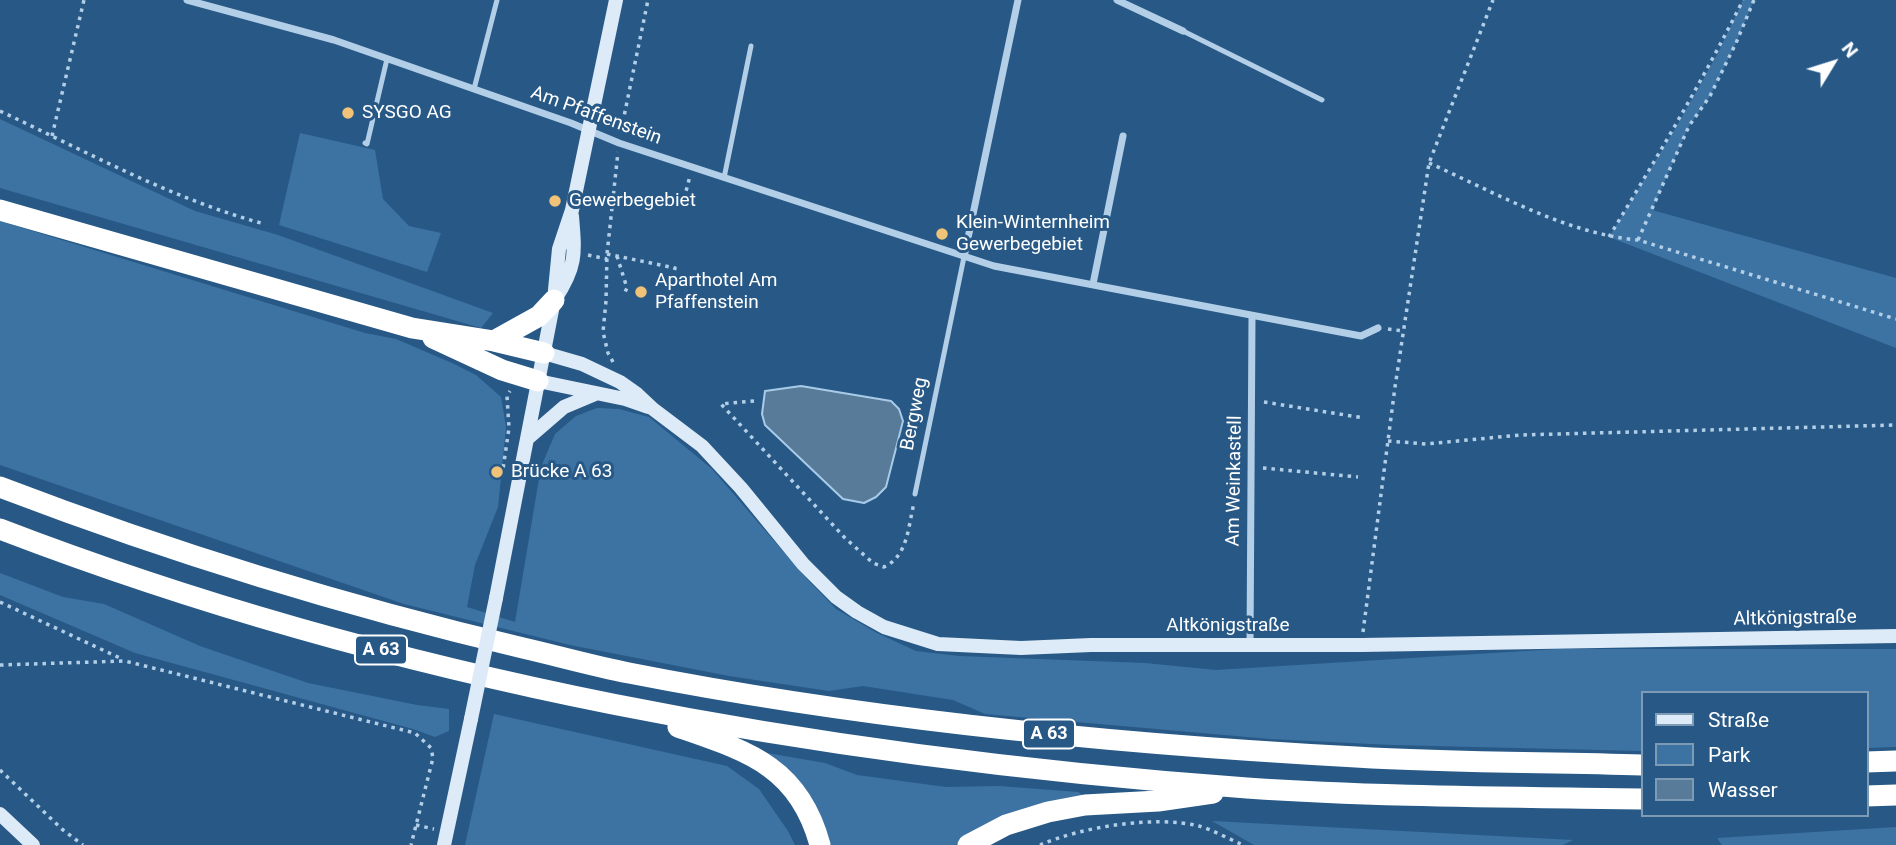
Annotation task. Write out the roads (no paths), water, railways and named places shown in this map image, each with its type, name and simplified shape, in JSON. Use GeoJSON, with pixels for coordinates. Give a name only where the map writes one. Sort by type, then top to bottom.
{"type":"FeatureCollection","features":[{"type":"Feature","properties":{"kind":"highway"},"geometry":{"type":"LineString","coordinates":[[0,210],[412,328],[494,341],[544,353]]}},
{"type":"Feature","properties":{"kind":"highway"},"geometry":{"type":"LineString","coordinates":[[494,341],[539,316],[554,300]]}},
{"type":"Feature","properties":{"kind":"highway"},"geometry":{"type":"LineString","coordinates":[[412,328],[502,370],[538,381]]}},
{"type":"Feature","properties":{"kind":"highway","name":"A 63"},"geometry":{"type":"LineString","coordinates":[[0,487],[80,518],[253,575],[463,634],[628,673],[840,709],[1037,733],[1222,749],[1361,758],[1640,765]]}},
{"type":"Feature","properties":{"kind":"highway","name":"A 63"},"geometry":{"type":"LineString","coordinates":[[0,529],[74,558],[252,616],[433,663],[616,706],[836,743],[1027,767],[1249,788],[1379,794],[1640,799]]}},
{"type":"Feature","properties":{"kind":"highway"},"geometry":{"type":"LineString","coordinates":[[616,706],[739,748],[766,763],[799,799],[810,818],[820,845]]}},
{"type":"Feature","properties":{"kind":"highway"},"geometry":{"type":"LineString","coordinates":[[1868,762],[1896,761]]}},
{"type":"Feature","properties":{"kind":"highway"},"geometry":{"type":"LineString","coordinates":[[968,845],[1006,825],[1048,812],[1085,805],[1158,801],[1249,788]]}},
{"type":"Feature","properties":{"kind":"highway"},"geometry":{"type":"LineString","coordinates":[[1868,796],[1896,795]]}},
{"type":"Feature","properties":{"kind":"street","name":"Am Pfaffenstein"},"geometry":{"type":"LineString","coordinates":[[187,0],[334,40],[693,168],[964,257],[994,266],[1093,284]]}},
{"type":"Feature","properties":{"kind":"street"},"geometry":{"type":"LineString","coordinates":[[443,845],[496,598],[544,353],[554,300],[559,249],[572,210],[616,0]]}},
{"type":"Feature","properties":{"kind":"street","name":"Bergweg"},"geometry":{"type":"LineString","coordinates":[[964,257],[1018,0]]}},
{"type":"Feature","properties":{"kind":"street"},"geometry":{"type":"LineString","coordinates":[[1117,0],[1183,31]]}},
{"type":"Feature","properties":{"kind":"street"},"geometry":{"type":"LineString","coordinates":[[1123,136],[1093,284],[1252,317],[1361,336],[1378,328]]}},
{"type":"Feature","properties":{"kind":"street","name":"Am Weinkastell"},"geometry":{"type":"LineString","coordinates":[[1250,645],[1252,317]]}},
{"type":"Feature","properties":{"kind":"street","name":"Altkönigstraße"},"geometry":{"type":"LineString","coordinates":[[544,353],[597,370],[637,394],[702,446],[741,488],[818,581],[857,612],[884,627],[938,645],[1362,645],[1896,636]]}},
{"type":"Feature","properties":{"kind":"street","name":"Altkönigstraße"},"geometry":{"type":"LineString","coordinates":[[538,381],[625,399],[653,409]]}},
{"type":"Feature","properties":{"kind":"street"},"geometry":{"type":"LineString","coordinates":[[527,439],[564,408],[596,394]]}},
{"type":"Feature","properties":{"kind":"street"},"geometry":{"type":"LineString","coordinates":[[0,814],[33,845]]}},
{"type":"Feature","properties":{"kind":"lane"},"geometry":{"type":"LineString","coordinates":[[474,89],[497,0]]}},
{"type":"Feature","properties":{"kind":"lane"},"geometry":{"type":"LineString","coordinates":[[1183,31],[1322,100]]}},
{"type":"Feature","properties":{"kind":"lane"},"geometry":{"type":"LineString","coordinates":[[724,178],[751,46]]}},
{"type":"Feature","properties":{"kind":"lane"},"geometry":{"type":"LineString","coordinates":[[365,144],[387,59]]}},
{"type":"Feature","properties":{"kind":"lane","name":"Bergweg"},"geometry":{"type":"LineString","coordinates":[[915,494],[964,257]]}},
{"type":"Feature","properties":{"kind":"water"},"geometry":{"type":"Polygon","coordinates":[[[801,386],[891,401],[899,409],[903,421],[886,487],[876,497],[864,503],[843,499],[765,425],[762,414],[765,391],[801,386]]]}},
{"type":"Feature","properties":{"kind":"place","name":"SYSGO AG"},"geometry":{"type":"Point","coordinates":[348,113]}},
{"type":"Feature","properties":{"kind":"place","name":"Gewerbegebiet"},"geometry":{"type":"Point","coordinates":[555,201]}},
{"type":"Feature","properties":{"kind":"place","name":"Klein-Winternheim Gewerbegebiet"},"geometry":{"type":"Point","coordinates":[942,234]}},
{"type":"Feature","properties":{"kind":"place","name":"Aparthotel Am Pfaffenstein"},"geometry":{"type":"Point","coordinates":[641,292]}},
{"type":"Feature","properties":{"kind":"place","name":"Brücke A 63"},"geometry":{"type":"Point","coordinates":[497,472]}}]}
